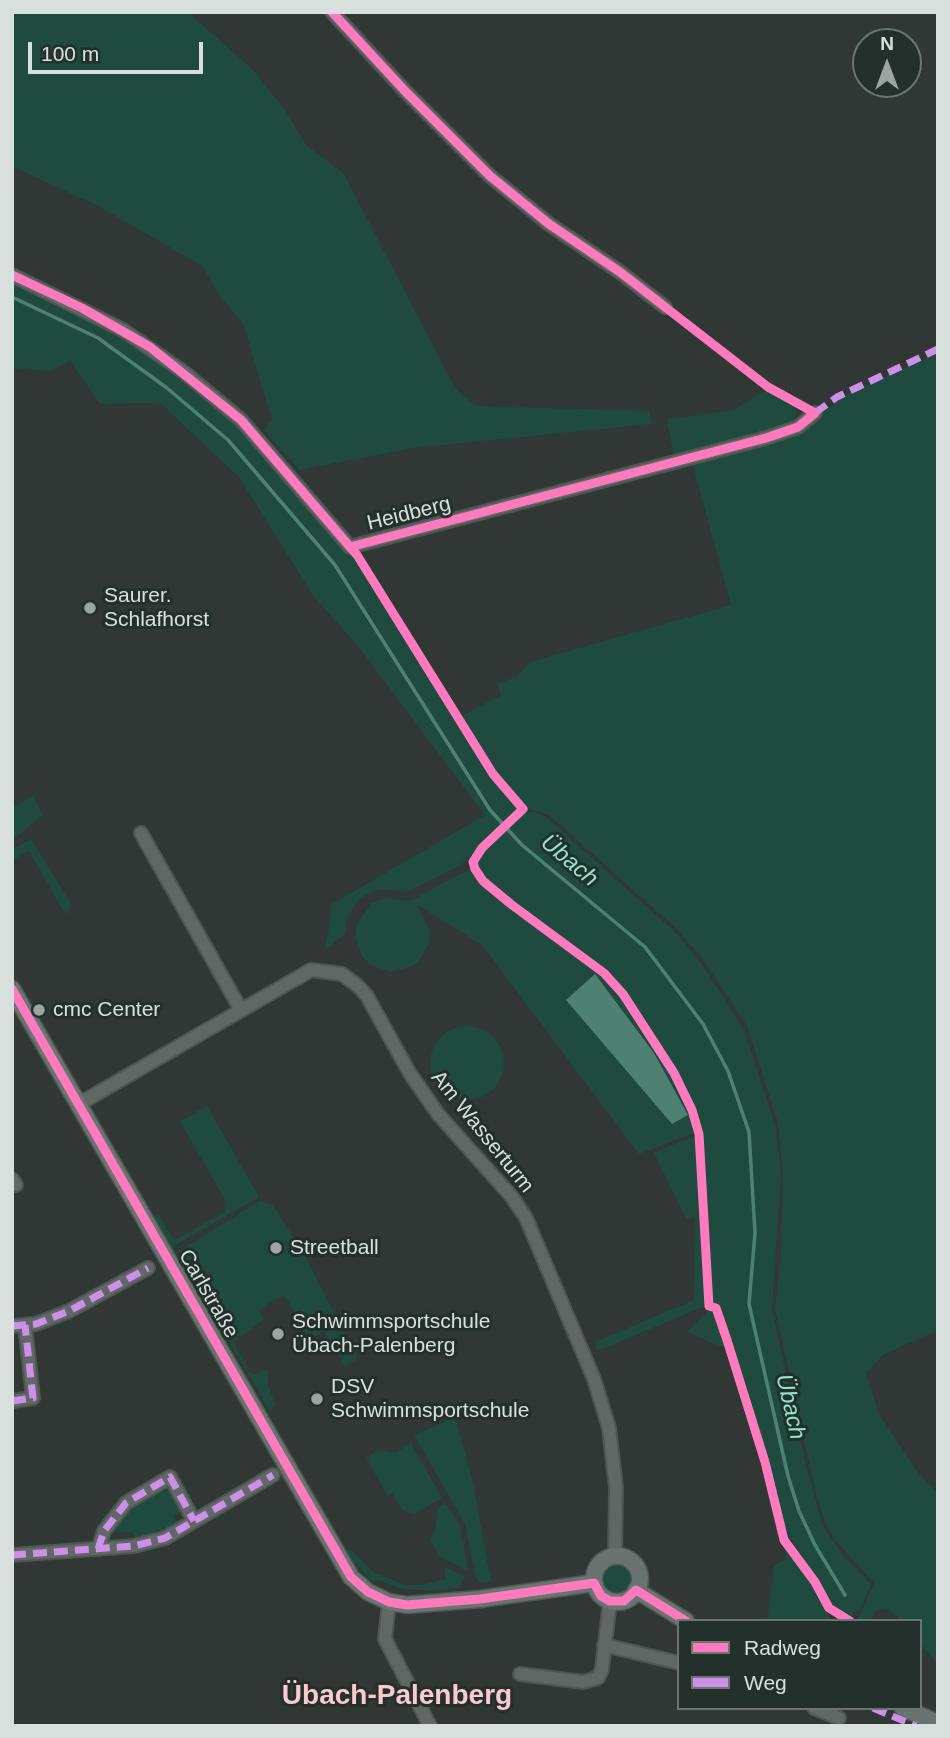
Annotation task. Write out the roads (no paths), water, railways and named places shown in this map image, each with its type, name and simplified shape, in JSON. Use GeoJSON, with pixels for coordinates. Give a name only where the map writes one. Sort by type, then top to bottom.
{"type":"FeatureCollection","features":[{"type":"Feature","properties":{"kind":"main road","name":"Carlstraße"},"geometry":{"type":"LineString","coordinates":[[12,989],[351,1577],[368,1592],[389,1602]]}},
{"type":"Feature","properties":{"kind":"main road"},"geometry":{"type":"LineString","coordinates":[[615,1557],[629,1560],[637,1568],[639,1581],[636,1590],[624,1601],[610,1601],[601,1596],[594,1583],[599,1566],[615,1557]]}},
{"type":"Feature","properties":{"kind":"main road"},"geometry":{"type":"LineString","coordinates":[[389,1602],[407,1605],[467,1600],[594,1583]]}},
{"type":"Feature","properties":{"kind":"main road"},"geometry":{"type":"LineString","coordinates":[[636,1590],[683,1619]]}},
{"type":"Feature","properties":{"kind":"main road"},"geometry":{"type":"LineString","coordinates":[[907,1710],[938,1723]]}},
{"type":"Feature","properties":{"kind":"street"},"geometry":{"type":"LineString","coordinates":[[332,12],[489,176],[549,225],[620,271],[665,307]]}},
{"type":"Feature","properties":{"kind":"street","name":"Heidberg"},"geometry":{"type":"LineString","coordinates":[[12,275],[123,330],[185,373],[242,420],[350,547],[766,438],[798,427],[815,413]]}},
{"type":"Feature","properties":{"kind":"street"},"geometry":{"type":"LineString","coordinates":[[141,833],[241,1010]]}},
{"type":"Feature","properties":{"kind":"street","name":"Am Wasserturm"},"geometry":{"type":"LineString","coordinates":[[77,1104],[311,970],[342,974],[367,996],[410,1072],[438,1114],[512,1197],[526,1218],[594,1378],[609,1429],[616,1488],[615,1557]]}},
{"type":"Feature","properties":{"kind":"street"},"geometry":{"type":"LineString","coordinates":[[12,1401],[33,1398],[18,1325],[69,1311],[148,1268]]}},
{"type":"Feature","properties":{"kind":"street"},"geometry":{"type":"LineString","coordinates":[[12,1555],[134,1546],[160,1539],[273,1475]]}},
{"type":"Feature","properties":{"kind":"street"},"geometry":{"type":"LineString","coordinates":[[98,1549],[104,1531],[127,1503],[170,1478],[194,1521]]}},
{"type":"Feature","properties":{"kind":"street"},"geometry":{"type":"LineString","coordinates":[[520,1674],[593,1682],[602,1668],[610,1601]]}},
{"type":"Feature","properties":{"kind":"street"},"geometry":{"type":"LineString","coordinates":[[389,1602],[385,1613],[385,1639],[430,1726]]}},
{"type":"Feature","properties":{"kind":"street"},"geometry":{"type":"LineString","coordinates":[[604,1645],[677,1663]]}},
{"type":"Feature","properties":{"kind":"street"},"geometry":{"type":"LineString","coordinates":[[820,1710],[839,1717]]}},
{"type":"Feature","properties":{"kind":"waterway","name":"Übach"},"geometry":{"type":"LineString","coordinates":[[12,297],[98,338],[167,388],[228,440],[335,565],[490,810],[522,845],[645,947],[703,1024],[728,1071],[749,1132],[755,1233],[749,1304],[788,1476],[799,1511],[815,1545],[845,1595]]}},
{"type":"Feature","properties":{"kind":"place","name":"Saurer. Schlafhorst"},"geometry":{"type":"Point","coordinates":[90,608]}},
{"type":"Feature","properties":{"kind":"place","name":"cmc Center"},"geometry":{"type":"Point","coordinates":[39,1010]}},
{"type":"Feature","properties":{"kind":"place","name":"Streetball"},"geometry":{"type":"Point","coordinates":[276,1248]}},
{"type":"Feature","properties":{"kind":"place","name":"Schwimmsportschule Übach-Palenberg"},"geometry":{"type":"Point","coordinates":[278,1334]}},
{"type":"Feature","properties":{"kind":"place","name":"DSV Schwimmsportschule"},"geometry":{"type":"Point","coordinates":[317,1399]}},
{"type":"Feature","properties":{"kind":"district","name":"Übach-Palenberg"},"geometry":{"type":"Point","coordinates":[397,1696]}}]}
